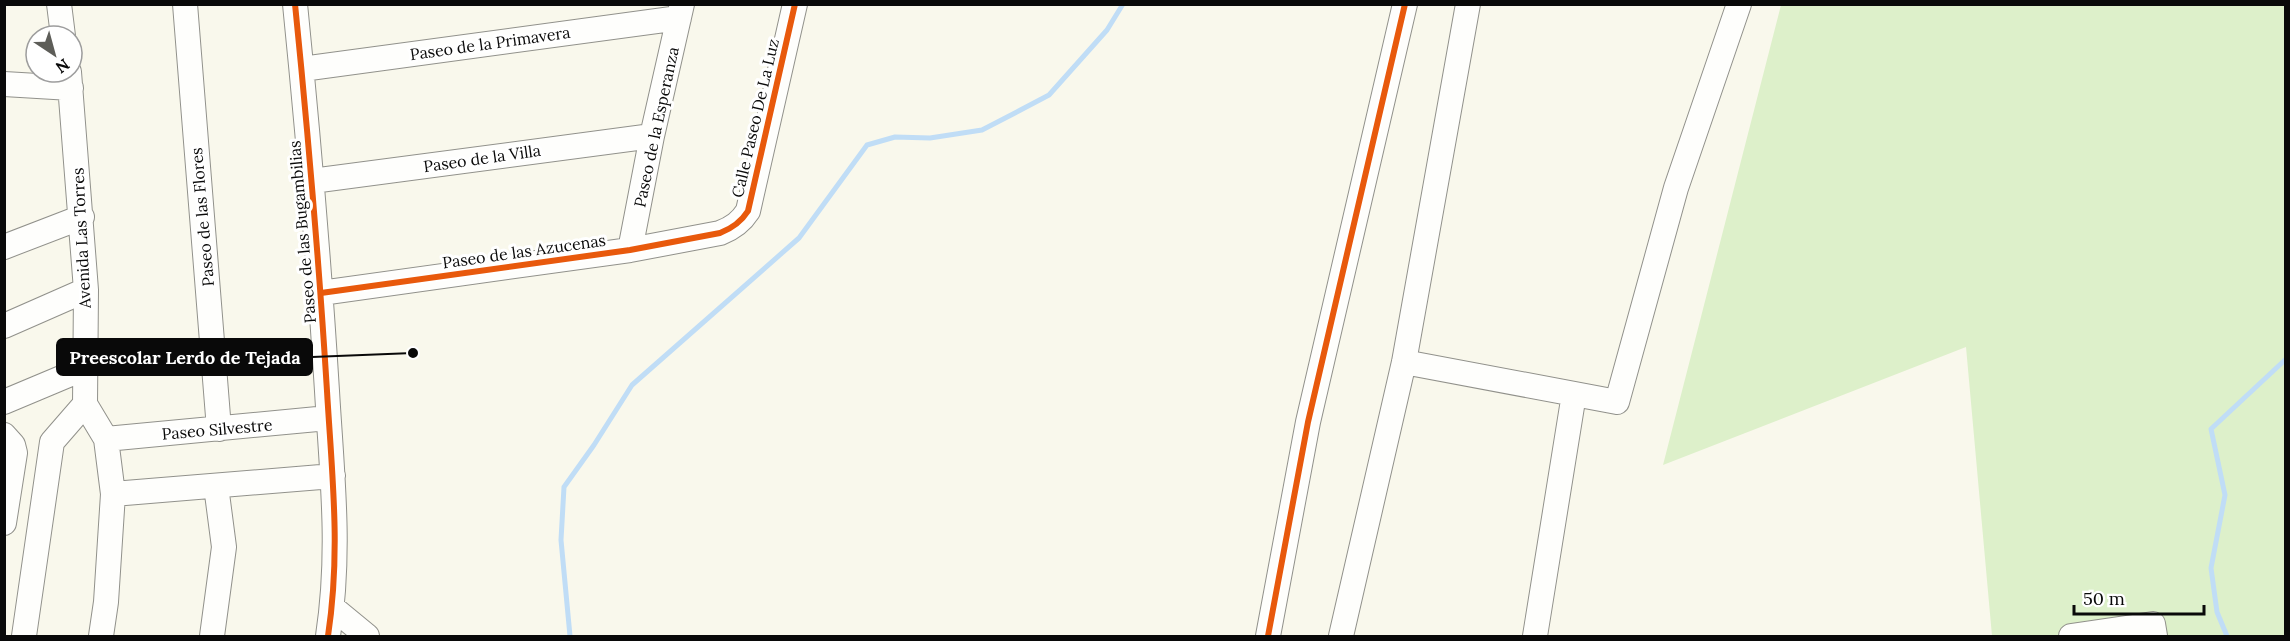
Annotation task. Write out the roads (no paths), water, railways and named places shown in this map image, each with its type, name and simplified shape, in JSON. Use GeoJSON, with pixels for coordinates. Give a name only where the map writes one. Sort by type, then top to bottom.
{"type":"FeatureCollection","features":[{"type":"Feature","properties":{"kind":"street"},"geometry":{"type":"LineString","coordinates":[[58,4],[61,24]]}},
{"type":"Feature","properties":{"kind":"street","name":"Paseo de las Flores"},"geometry":{"type":"LineString","coordinates":[[185,4],[219,429]]}},
{"type":"Feature","properties":{"kind":"street","name":"Paseo de las Bugambilias"},"geometry":{"type":"LineString","coordinates":[[295,4],[321,293],[336,532],[333,608],[328,636]]}},
{"type":"Feature","properties":{"kind":"street","name":"Calle Paseo De La Luz"},"geometry":{"type":"LineString","coordinates":[[729,230],[743,219],[747,211],[795,4]]}},
{"type":"Feature","properties":{"kind":"street"},"geometry":{"type":"LineString","coordinates":[[1268,636],[1308,422],[1405,4]]}},
{"type":"Feature","properties":{"kind":"street"},"geometry":{"type":"LineString","coordinates":[[1341,636],[1404,362],[1468,4]]}},
{"type":"Feature","properties":{"kind":"street"},"geometry":{"type":"LineString","coordinates":[[1404,362],[1617,402],[1676,188],[1739,4]]}},
{"type":"Feature","properties":{"kind":"street","name":"Paseo de la Primavera"},"geometry":{"type":"LineString","coordinates":[[302,69],[681,11]]}},
{"type":"Feature","properties":{"kind":"street","name":"Paseo de la Esperanza"},"geometry":{"type":"LineString","coordinates":[[630,250],[652,136],[681,11]]}},
{"type":"Feature","properties":{"kind":"street"},"geometry":{"type":"LineString","coordinates":[[4,84],[24,83]]}},
{"type":"Feature","properties":{"kind":"street","name":"Avenida Las Torres"},"geometry":{"type":"LineString","coordinates":[[70,84],[86,290],[85,404]]}},
{"type":"Feature","properties":{"kind":"street","name":"Paseo de la Villa"},"geometry":{"type":"LineString","coordinates":[[312,181],[652,136]]}},
{"type":"Feature","properties":{"kind":"street"},"geometry":{"type":"LineString","coordinates":[[4,247],[82,217]]}},
{"type":"Feature","properties":{"kind":"street","name":"Paseo de las Azucenas"},"geometry":{"type":"LineString","coordinates":[[321,293],[630,250],[729,230]]}},
{"type":"Feature","properties":{"kind":"street"},"geometry":{"type":"LineString","coordinates":[[4,326],[86,290]]}},
{"type":"Feature","properties":{"kind":"street"},"geometry":{"type":"LineString","coordinates":[[4,402],[85,368]]}},
{"type":"Feature","properties":{"kind":"street"},"geometry":{"type":"LineString","coordinates":[[1535,636],[1574,394]]}},
{"type":"Feature","properties":{"kind":"street"},"geometry":{"type":"LineString","coordinates":[[24,636],[52,442],[85,404],[106,439],[113,494],[106,602],[101,636]]}},
{"type":"Feature","properties":{"kind":"street","name":"Paseo Silvestre"},"geometry":{"type":"LineString","coordinates":[[106,439],[328,418]]}},
{"type":"Feature","properties":{"kind":"street"},"geometry":{"type":"LineString","coordinates":[[4,435],[13,445],[15,453],[4,523]]}},
{"type":"Feature","properties":{"kind":"street"},"geometry":{"type":"LineString","coordinates":[[113,494],[333,476]]}},
{"type":"Feature","properties":{"kind":"street"},"geometry":{"type":"LineString","coordinates":[[212,636],[224,547],[216,486]]}},
{"type":"Feature","properties":{"kind":"street"},"geometry":{"type":"LineString","coordinates":[[333,608],[367,636]]}},
{"type":"Feature","properties":{"kind":"street"},"geometry":{"type":"LineString","coordinates":[[2071,636],[2153,624],[2154,636]]}},
{"type":"Feature","properties":{"kind":"waterway"},"geometry":{"type":"LineString","coordinates":[[570,636],[561,540],[564,487],[632,385],[799,238],[867,145],[895,137],[930,138],[982,130],[1049,95],[1107,30],[1123,4]]}},
{"type":"Feature","properties":{"kind":"waterway"},"geometry":{"type":"LineString","coordinates":[[2227,636],[2217,612],[2211,568],[2225,495],[2211,429],[2286,359]]}},
{"type":"Feature","properties":{"kind":"place","name":"Preescolar Lerdo de Tejada"},"geometry":{"type":"Point","coordinates":[413,353]}}]}
